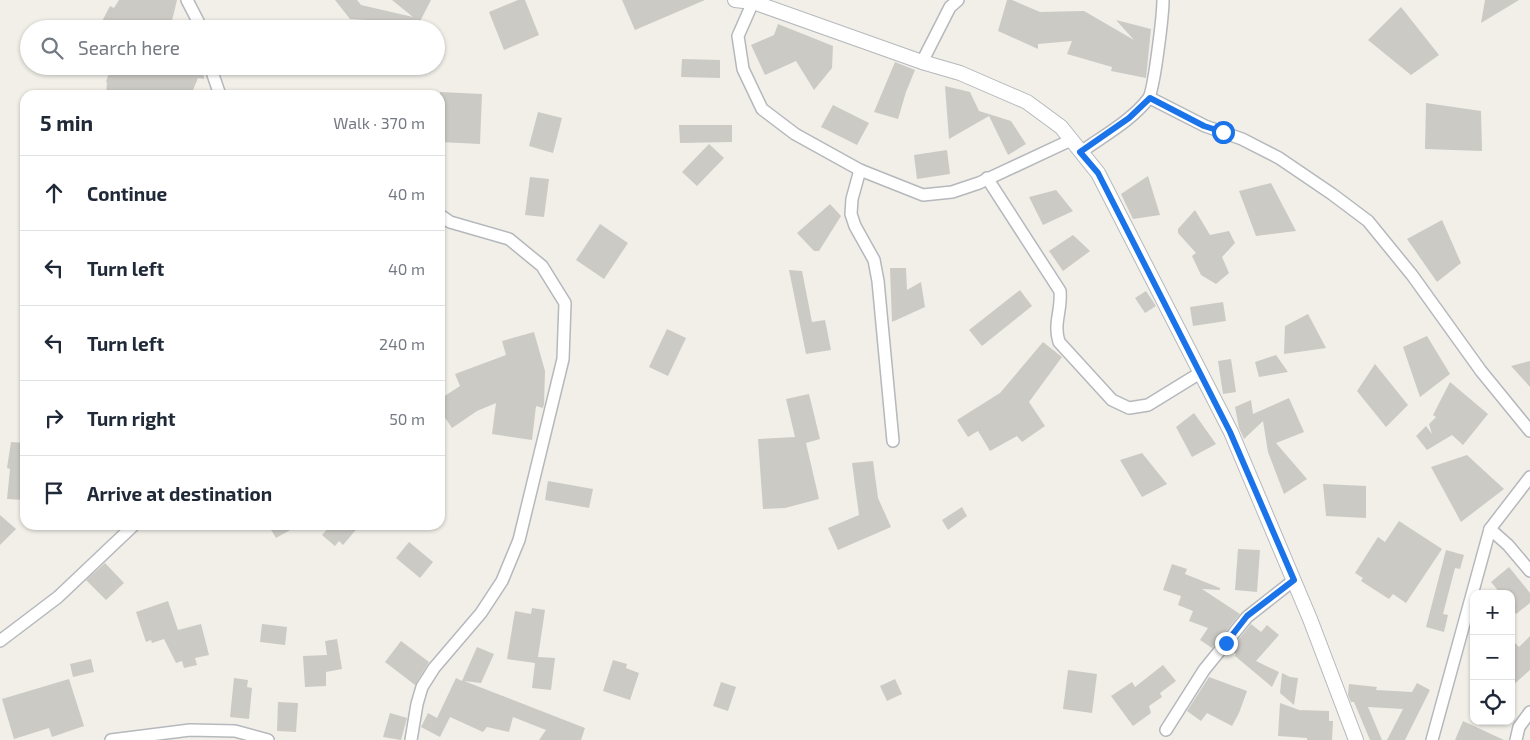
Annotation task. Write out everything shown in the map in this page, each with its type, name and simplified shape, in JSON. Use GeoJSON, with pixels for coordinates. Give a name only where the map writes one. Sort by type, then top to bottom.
{"type":"FeatureCollection","features":[{"type":"Feature","properties":{"kind":"street"},"geometry":{"type":"LineString","coordinates":[[188,0],[198,20]]}},
{"type":"Feature","properties":{"kind":"street"},"geometry":{"type":"LineString","coordinates":[[735,0],[753,2],[922,62],[960,73],[1027,102],[1061,127],[1098,173],[1230,432],[1294,580],[1356,740]]}},
{"type":"Feature","properties":{"kind":"street"},"geometry":{"type":"LineString","coordinates":[[922,62],[950,7],[958,0]]}},
{"type":"Feature","properties":{"kind":"street"},"geometry":{"type":"LineString","coordinates":[[1080,152],[1129,118],[1150,98],[1162,20],[1163,0]]}},
{"type":"Feature","properties":{"kind":"street"},"geometry":{"type":"LineString","coordinates":[[753,2],[738,36],[743,69],[762,109],[795,134],[860,170],[923,195],[952,192],[1071,140]]}},
{"type":"Feature","properties":{"kind":"street"},"geometry":{"type":"LineString","coordinates":[[213,75],[218,90]]}},
{"type":"Feature","properties":{"kind":"street"},"geometry":{"type":"LineString","coordinates":[[1150,98],[1204,126],[1242,139],[1279,158],[1368,221],[1412,275],[1481,371],[1530,431]]}},
{"type":"Feature","properties":{"kind":"street"},"geometry":{"type":"LineString","coordinates":[[860,170],[852,199],[851,214],[855,226],[874,260],[878,281],[893,441]]}},
{"type":"Feature","properties":{"kind":"street"},"geometry":{"type":"LineString","coordinates":[[987,178],[1060,291],[1061,300],[1056,331],[1059,342],[1112,400],[1129,408],[1148,405],[1200,373]]}},
{"type":"Feature","properties":{"kind":"street"},"geometry":{"type":"LineString","coordinates":[[411,740],[422,687],[434,668],[481,613],[502,581],[519,540],[563,359],[564,303],[542,266],[508,239],[450,222],[445,218]]}},
{"type":"Feature","properties":{"kind":"street"},"geometry":{"type":"LineString","coordinates":[[1432,740],[1490,529],[1530,477]]}},
{"type":"Feature","properties":{"kind":"street"},"geometry":{"type":"LineString","coordinates":[[1490,529],[1508,545],[1530,571]]}},
{"type":"Feature","properties":{"kind":"street"},"geometry":{"type":"LineString","coordinates":[[0,641],[58,597],[129,530]]}},
{"type":"Feature","properties":{"kind":"street"},"geometry":{"type":"LineString","coordinates":[[1166,730],[1204,670],[1247,616],[1294,580]]}},
{"type":"Feature","properties":{"kind":"street"},"geometry":{"type":"LineString","coordinates":[[1516,740],[1519,727],[1530,712]]}},
{"type":"Feature","properties":{"kind":"street"},"geometry":{"type":"LineString","coordinates":[[111,740],[190,730],[235,731],[268,740]]}},
{"type":"Feature","properties":{"kind":"building"},"geometry":{"type":"Polygon","coordinates":[[[119,0],[177,0],[172,20],[103,20],[110,6],[114,8],[119,0]]]}},
{"type":"Feature","properties":{"kind":"building"},"geometry":{"type":"Polygon","coordinates":[[[335,0],[357,0],[361,5],[413,17],[392,0],[431,0],[421,20],[350,19],[335,0]]]}},
{"type":"Feature","properties":{"kind":"building"},"geometry":{"type":"Polygon","coordinates":[[[518,0],[525,0],[539,35],[504,50],[489,12],[518,0]]]}},
{"type":"Feature","properties":{"kind":"building"},"geometry":{"type":"Polygon","coordinates":[[[622,0],[705,0],[635,30],[622,0]]]}},
{"type":"Feature","properties":{"kind":"building"},"geometry":{"type":"Polygon","coordinates":[[[1007,0],[1012,0],[1040,12],[1084,11],[1134,40],[1116,20],[1151,29],[1146,78],[1111,71],[1112,67],[1067,54],[1072,41],[1038,44],[1038,49],[998,31],[1007,0]]]}},
{"type":"Feature","properties":{"kind":"building"},"geometry":{"type":"Polygon","coordinates":[[[1485,0],[1519,0],[1481,23],[1485,0]]]}},
{"type":"Feature","properties":{"kind":"building"},"geometry":{"type":"Polygon","coordinates":[[[1401,7],[1439,55],[1411,75],[1368,40],[1401,7]]]}},
{"type":"Feature","properties":{"kind":"building"},"geometry":{"type":"Polygon","coordinates":[[[778,24],[833,46],[832,68],[814,90],[796,61],[765,75],[751,45],[774,35],[778,24]]]}},
{"type":"Feature","properties":{"kind":"building"},"geometry":{"type":"Polygon","coordinates":[[[682,59],[720,60],[720,78],[681,77],[682,59]]]}},
{"type":"Feature","properties":{"kind":"building"},"geometry":{"type":"Polygon","coordinates":[[[895,62],[915,70],[898,119],[874,112],[895,62]]]}},
{"type":"Feature","properties":{"kind":"building"},"geometry":{"type":"Polygon","coordinates":[[[108,75],[204,75],[204,79],[198,78],[193,90],[106,90],[108,75]]]}},
{"type":"Feature","properties":{"kind":"building"},"geometry":{"type":"Polygon","coordinates":[[[945,86],[970,92],[979,111],[1011,121],[1026,144],[1008,155],[989,116],[949,139],[945,86]]]}},
{"type":"Feature","properties":{"kind":"building"},"geometry":{"type":"Polygon","coordinates":[[[445,92],[482,94],[480,144],[445,142],[445,92]]]}},
{"type":"Feature","properties":{"kind":"building"},"geometry":{"type":"Polygon","coordinates":[[[1426,103],[1481,111],[1482,151],[1425,149],[1426,103]]]}},
{"type":"Feature","properties":{"kind":"building"},"geometry":{"type":"Polygon","coordinates":[[[833,105],[869,123],[857,145],[821,127],[833,105]]]}},
{"type":"Feature","properties":{"kind":"building"},"geometry":{"type":"Polygon","coordinates":[[[538,112],[562,118],[553,153],[529,146],[538,112]]]}},
{"type":"Feature","properties":{"kind":"building"},"geometry":{"type":"Polygon","coordinates":[[[679,125],[732,125],[732,142],[680,143],[679,125]]]}},
{"type":"Feature","properties":{"kind":"building"},"geometry":{"type":"Polygon","coordinates":[[[709,144],[724,158],[697,186],[682,172],[709,144]]]}},
{"type":"Feature","properties":{"kind":"building"},"geometry":{"type":"Polygon","coordinates":[[[947,150],[950,174],[917,179],[914,155],[947,150]]]}},
{"type":"Feature","properties":{"kind":"building"},"geometry":{"type":"Polygon","coordinates":[[[1148,176],[1160,215],[1133,219],[1121,194],[1148,176]]]}},
{"type":"Feature","properties":{"kind":"building"},"geometry":{"type":"Polygon","coordinates":[[[530,177],[549,179],[544,217],[525,215],[530,177]]]}},
{"type":"Feature","properties":{"kind":"building"},"geometry":{"type":"Polygon","coordinates":[[[1271,183],[1296,231],[1256,236],[1239,191],[1271,183]]]}},
{"type":"Feature","properties":{"kind":"building"},"geometry":{"type":"Polygon","coordinates":[[[1056,190],[1073,211],[1043,225],[1029,197],[1056,190]]]}},
{"type":"Feature","properties":{"kind":"building"},"geometry":{"type":"Polygon","coordinates":[[[830,204],[841,216],[819,251],[814,251],[797,233],[830,204]]]}},
{"type":"Feature","properties":{"kind":"building"},"geometry":{"type":"Polygon","coordinates":[[[1195,210],[1210,235],[1229,231],[1235,243],[1222,257],[1229,273],[1216,284],[1201,275],[1192,256],[1196,253],[1178,233],[1178,229],[1195,210]]]}},
{"type":"Feature","properties":{"kind":"building"},"geometry":{"type":"Polygon","coordinates":[[[1442,220],[1461,263],[1437,282],[1407,239],[1442,220]]]}},
{"type":"Feature","properties":{"kind":"building"},"geometry":{"type":"Polygon","coordinates":[[[600,224],[628,243],[604,279],[576,260],[600,224]]]}},
{"type":"Feature","properties":{"kind":"building"},"geometry":{"type":"Polygon","coordinates":[[[1073,235],[1090,251],[1063,271],[1049,251],[1073,235]]]}},
{"type":"Feature","properties":{"kind":"building"},"geometry":{"type":"Polygon","coordinates":[[[890,268],[906,268],[907,290],[921,282],[925,307],[892,322],[890,268]]]}},
{"type":"Feature","properties":{"kind":"building"},"geometry":{"type":"Polygon","coordinates":[[[789,270],[802,271],[812,322],[825,320],[831,350],[806,354],[789,270]]]}},
{"type":"Feature","properties":{"kind":"building"},"geometry":{"type":"Polygon","coordinates":[[[1020,290],[1032,306],[982,346],[969,330],[1020,290]]]}},
{"type":"Feature","properties":{"kind":"building"},"geometry":{"type":"Polygon","coordinates":[[[1146,291],[1156,306],[1145,313],[1135,298],[1146,291]]]}},
{"type":"Feature","properties":{"kind":"building"},"geometry":{"type":"Polygon","coordinates":[[[1223,302],[1226,321],[1193,326],[1190,307],[1223,302]]]}},
{"type":"Feature","properties":{"kind":"building"},"geometry":{"type":"Polygon","coordinates":[[[1308,314],[1326,348],[1284,354],[1285,326],[1308,314]]]}},
{"type":"Feature","properties":{"kind":"building"},"geometry":{"type":"Polygon","coordinates":[[[667,329],[686,338],[668,376],[649,367],[667,329]]]}},
{"type":"Feature","properties":{"kind":"building"},"geometry":{"type":"Polygon","coordinates":[[[534,332],[545,371],[544,404],[543,408],[536,406],[532,440],[492,434],[496,403],[477,411],[452,428],[445,418],[445,396],[460,386],[455,374],[506,355],[502,341],[534,332]]]}},
{"type":"Feature","properties":{"kind":"building"},"geometry":{"type":"Polygon","coordinates":[[[1427,336],[1450,374],[1420,397],[1403,347],[1427,336]]]}},
{"type":"Feature","properties":{"kind":"building"},"geometry":{"type":"Polygon","coordinates":[[[1043,342],[1062,357],[1029,402],[1045,426],[1022,442],[1017,436],[990,451],[978,431],[968,437],[957,420],[1000,393],[1043,342]]]}},
{"type":"Feature","properties":{"kind":"building"},"geometry":{"type":"Polygon","coordinates":[[[1276,355],[1288,372],[1259,377],[1255,362],[1276,355]]]}},
{"type":"Feature","properties":{"kind":"building"},"geometry":{"type":"Polygon","coordinates":[[[1231,359],[1236,392],[1223,394],[1218,361],[1231,359]]]}},
{"type":"Feature","properties":{"kind":"building"},"geometry":{"type":"Polygon","coordinates":[[[1530,361],[1530,387],[1511,366],[1530,361]]]}},
{"type":"Feature","properties":{"kind":"building"},"geometry":{"type":"Polygon","coordinates":[[[1375,364],[1408,405],[1386,427],[1357,391],[1375,364]]]}},
{"type":"Feature","properties":{"kind":"building"},"geometry":{"type":"Polygon","coordinates":[[[1450,382],[1488,414],[1463,445],[1452,435],[1427,450],[1416,436],[1426,426],[1432,434],[1429,424],[1436,417],[1433,415],[1450,382]]]}},
{"type":"Feature","properties":{"kind":"building"},"geometry":{"type":"Polygon","coordinates":[[[809,394],[820,439],[806,443],[819,499],[785,508],[763,509],[758,439],[795,437],[786,399],[809,394]]]}},
{"type":"Feature","properties":{"kind":"building"},"geometry":{"type":"Polygon","coordinates":[[[1289,398],[1304,432],[1276,443],[1307,479],[1284,494],[1268,452],[1263,421],[1244,439],[1239,428],[1235,407],[1251,400],[1253,414],[1289,398]]]}},
{"type":"Feature","properties":{"kind":"building"},"geometry":{"type":"Polygon","coordinates":[[[1194,413],[1216,444],[1192,457],[1176,427],[1194,413]]]}},
{"type":"Feature","properties":{"kind":"building"},"geometry":{"type":"Polygon","coordinates":[[[11,442],[20,443],[20,500],[7,499],[10,469],[7,468],[11,442]]]}},
{"type":"Feature","properties":{"kind":"building"},"geometry":{"type":"Polygon","coordinates":[[[1142,453],[1167,484],[1142,497],[1120,460],[1142,453]]]}},
{"type":"Feature","properties":{"kind":"building"},"geometry":{"type":"Polygon","coordinates":[[[1467,455],[1504,489],[1461,522],[1431,467],[1467,455]]]}},
{"type":"Feature","properties":{"kind":"building"},"geometry":{"type":"Polygon","coordinates":[[[873,461],[878,498],[891,527],[838,550],[828,528],[859,515],[852,463],[873,461]]]}},
{"type":"Feature","properties":{"kind":"building"},"geometry":{"type":"Polygon","coordinates":[[[548,481],[593,489],[589,508],[545,500],[548,481]]]}},
{"type":"Feature","properties":{"kind":"building"},"geometry":{"type":"Polygon","coordinates":[[[1323,484],[1366,486],[1366,518],[1326,516],[1323,484]]]}},
{"type":"Feature","properties":{"kind":"building"},"geometry":{"type":"Polygon","coordinates":[[[962,507],[967,516],[948,530],[942,520],[962,507]]]}},
{"type":"Feature","properties":{"kind":"building"},"geometry":{"type":"Polygon","coordinates":[[[0,515],[16,529],[0,545],[0,515]]]}},
{"type":"Feature","properties":{"kind":"building"},"geometry":{"type":"Polygon","coordinates":[[[1399,521],[1442,549],[1406,603],[1393,594],[1389,599],[1361,581],[1363,578],[1355,573],[1378,537],[1385,542],[1399,521]]]}},
{"type":"Feature","properties":{"kind":"building"},"geometry":{"type":"Polygon","coordinates":[[[271,530],[290,530],[276,538],[271,530]]]}},
{"type":"Feature","properties":{"kind":"building"},"geometry":{"type":"Polygon","coordinates":[[[326,530],[356,530],[343,545],[339,541],[335,546],[322,535],[326,530]]]}},
{"type":"Feature","properties":{"kind":"building"},"geometry":{"type":"Polygon","coordinates":[[[409,542],[433,562],[420,578],[396,558],[409,542]]]}},
{"type":"Feature","properties":{"kind":"building"},"geometry":{"type":"Polygon","coordinates":[[[1238,549],[1260,550],[1257,592],[1235,590],[1238,549]]]}},
{"type":"Feature","properties":{"kind":"building"},"geometry":{"type":"Polygon","coordinates":[[[1446,550],[1464,555],[1460,569],[1455,568],[1443,614],[1448,615],[1444,632],[1426,627],[1446,550]]]}},
{"type":"Feature","properties":{"kind":"building"},"geometry":{"type":"Polygon","coordinates":[[[105,563],[124,583],[106,600],[86,580],[105,563]]]}},
{"type":"Feature","properties":{"kind":"building"},"geometry":{"type":"Polygon","coordinates":[[[1172,564],[1187,569],[1185,574],[1220,588],[1220,590],[1202,589],[1240,614],[1212,648],[1200,640],[1208,628],[1189,621],[1193,611],[1178,605],[1181,596],[1163,590],[1172,564]]]}},
{"type":"Feature","properties":{"kind":"building"},"geometry":{"type":"Polygon","coordinates":[[[1509,567],[1530,593],[1530,603],[1516,614],[1515,590],[1498,590],[1491,582],[1509,567]]]}},
{"type":"Feature","properties":{"kind":"building"},"geometry":{"type":"Polygon","coordinates":[[[168,601],[178,630],[201,624],[209,655],[195,658],[197,665],[184,668],[182,661],[176,663],[164,639],[152,643],[151,640],[146,642],[136,612],[168,601]]]}},
{"type":"Feature","properties":{"kind":"building"},"geometry":{"type":"Polygon","coordinates":[[[532,608],[545,610],[538,657],[555,658],[551,690],[532,688],[535,663],[507,659],[515,611],[531,614],[532,608]]]}},
{"type":"Feature","properties":{"kind":"building"},"geometry":{"type":"Polygon","coordinates":[[[262,624],[287,627],[285,645],[260,642],[262,624]]]}},
{"type":"Feature","properties":{"kind":"building"},"geometry":{"type":"Polygon","coordinates":[[[1251,624],[1261,632],[1267,625],[1279,635],[1256,661],[1279,672],[1272,687],[1230,650],[1251,624]]]}},
{"type":"Feature","properties":{"kind":"building"},"geometry":{"type":"Polygon","coordinates":[[[1530,636],[1530,670],[1515,683],[1515,643],[1519,647],[1530,636]]]}},
{"type":"Feature","properties":{"kind":"building"},"geometry":{"type":"Polygon","coordinates":[[[337,639],[342,669],[326,672],[326,686],[305,687],[303,656],[327,655],[325,641],[337,639]]]}},
{"type":"Feature","properties":{"kind":"building"},"geometry":{"type":"Polygon","coordinates":[[[401,641],[429,662],[415,685],[385,662],[401,641]]]}},
{"type":"Feature","properties":{"kind":"building"},"geometry":{"type":"Polygon","coordinates":[[[477,647],[494,654],[481,683],[464,681],[585,728],[581,740],[539,740],[546,730],[513,717],[509,732],[487,727],[483,732],[450,717],[440,737],[421,727],[428,713],[437,718],[456,678],[462,681],[477,647]]]}},
{"type":"Feature","properties":{"kind":"building"},"geometry":{"type":"Polygon","coordinates":[[[91,659],[94,672],[73,677],[70,664],[91,659]]]}},
{"type":"Feature","properties":{"kind":"building"},"geometry":{"type":"Polygon","coordinates":[[[613,660],[627,664],[626,668],[639,673],[630,700],[603,691],[613,660]]]}},
{"type":"Feature","properties":{"kind":"building"},"geometry":{"type":"Polygon","coordinates":[[[1163,665],[1176,681],[1160,693],[1162,697],[1149,706],[1151,713],[1133,726],[1111,696],[1132,682],[1135,687],[1163,665]]]}},
{"type":"Feature","properties":{"kind":"building"},"geometry":{"type":"Polygon","coordinates":[[[1068,670],[1097,674],[1092,713],[1063,709],[1068,670]]]}},
{"type":"Feature","properties":{"kind":"building"},"geometry":{"type":"Polygon","coordinates":[[[1282,673],[1298,678],[1294,705],[1280,693],[1282,673]]]}},
{"type":"Feature","properties":{"kind":"building"},"geometry":{"type":"Polygon","coordinates":[[[1209,677],[1247,691],[1232,726],[1207,713],[1201,721],[1187,711],[1209,677]]]}},
{"type":"Feature","properties":{"kind":"building"},"geometry":{"type":"Polygon","coordinates":[[[234,678],[248,680],[247,687],[252,688],[249,719],[230,717],[234,678]]]}},
{"type":"Feature","properties":{"kind":"building"},"geometry":{"type":"Polygon","coordinates":[[[69,679],[84,726],[52,737],[49,728],[14,739],[2,699],[69,679]]]}},
{"type":"Feature","properties":{"kind":"building"},"geometry":{"type":"Polygon","coordinates":[[[895,679],[902,694],[887,701],[880,686],[895,679]]]}},
{"type":"Feature","properties":{"kind":"building"},"geometry":{"type":"Polygon","coordinates":[[[721,682],[736,687],[728,711],[713,706],[721,682]]]}},
{"type":"Feature","properties":{"kind":"building"},"geometry":{"type":"Polygon","coordinates":[[[1417,683],[1430,690],[1405,740],[1387,740],[1403,709],[1368,707],[1382,740],[1370,740],[1354,702],[1351,702],[1348,695],[1349,684],[1377,687],[1376,690],[1412,692],[1417,683]]]}},
{"type":"Feature","properties":{"kind":"building"},"geometry":{"type":"Polygon","coordinates":[[[278,702],[298,703],[296,732],[277,731],[278,702]]]}},
{"type":"Feature","properties":{"kind":"building"},"geometry":{"type":"Polygon","coordinates":[[[1280,703],[1302,711],[1300,710],[1329,711],[1329,721],[1333,721],[1332,740],[1307,740],[1307,738],[1278,736],[1280,703]]]}},
{"type":"Feature","properties":{"kind":"building"},"geometry":{"type":"Polygon","coordinates":[[[390,713],[407,718],[401,740],[383,737],[390,713]]]}},
{"type":"Feature","properties":{"kind":"building"},"geometry":{"type":"Polygon","coordinates":[[[1463,721],[1504,740],[1455,740],[1463,721]]]}},
{"type":"Feature","properties":{"kind":"route"},"geometry":{"type":"LineString","coordinates":[[1223,132],[1204,126],[1150,98],[1129,118],[1080,152],[1098,173],[1230,432],[1294,580],[1247,616],[1226,643]]}}]}
